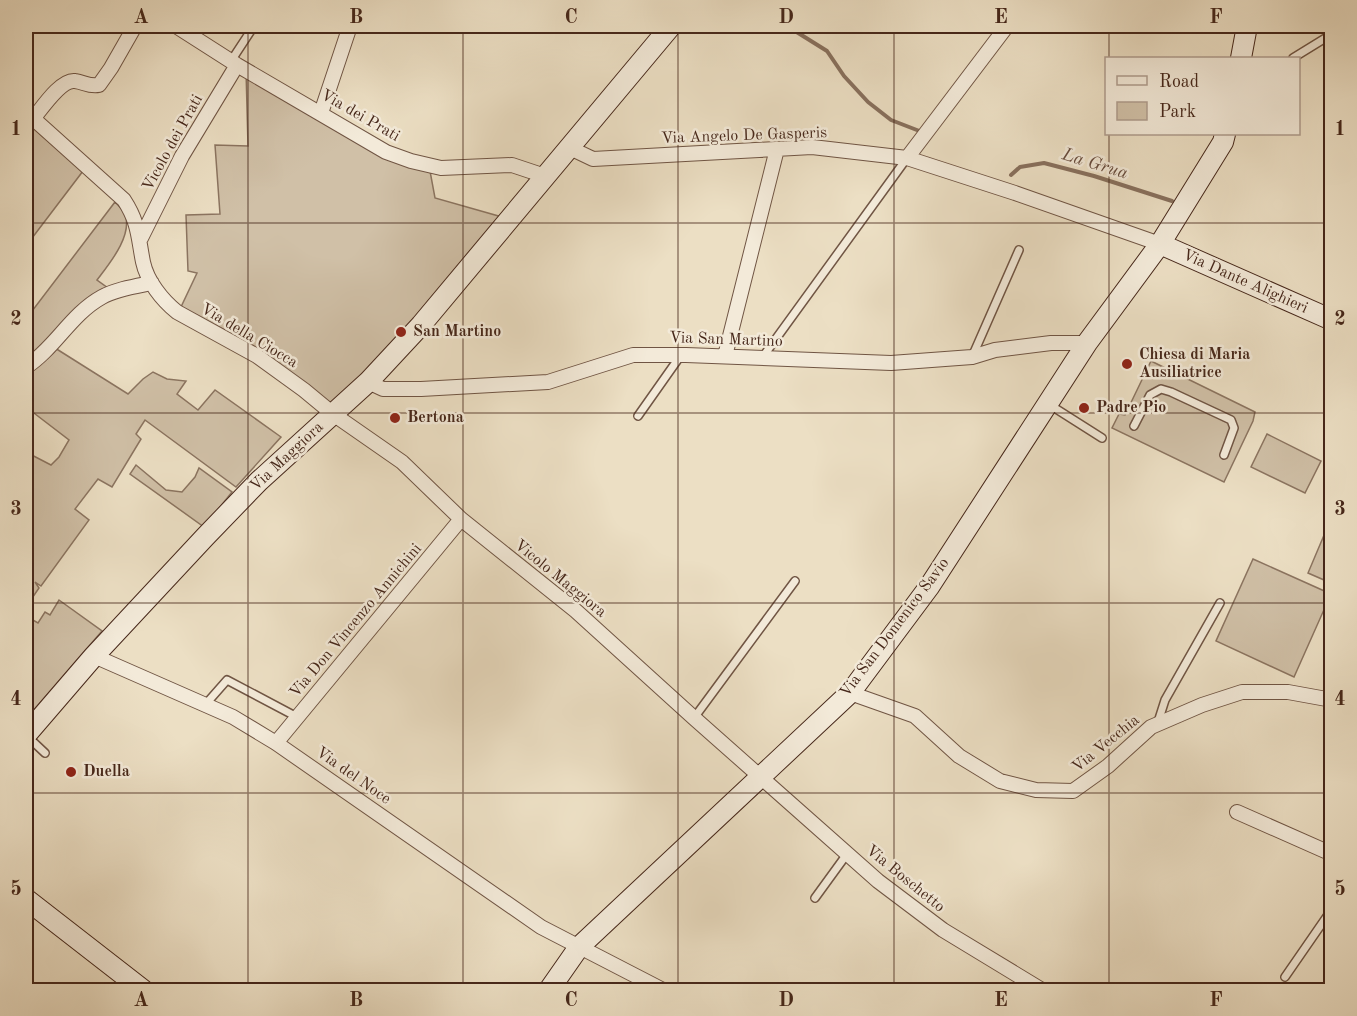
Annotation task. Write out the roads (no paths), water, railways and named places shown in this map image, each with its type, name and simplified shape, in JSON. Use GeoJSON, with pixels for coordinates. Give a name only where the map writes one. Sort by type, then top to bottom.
{"type":"FeatureCollection","features":[{"type":"Feature","properties":{"kind":"street"},"geometry":{"type":"LineString","coordinates":[[29,115],[63,84],[75,81],[92,86],[99,85],[135,26]]}},
{"type":"Feature","properties":{"kind":"street","name":"Via dei Prati"},"geometry":{"type":"LineString","coordinates":[[176,26],[234,63],[386,152],[441,168],[512,165],[545,176]]}},
{"type":"Feature","properties":{"kind":"street"},"geometry":{"type":"LineString","coordinates":[[321,113],[350,26]]}},
{"type":"Feature","properties":{"kind":"street","name":"Via Maggiora"},"geometry":{"type":"LineString","coordinates":[[26,735],[94,656],[252,489],[368,382],[421,325],[671,26]]}},
{"type":"Feature","properties":{"kind":"street"},"geometry":{"type":"LineString","coordinates":[[908,158],[1007,26]]}},
{"type":"Feature","properties":{"kind":"street"},"geometry":{"type":"LineString","coordinates":[[1241,57],[1247,26]]}},
{"type":"Feature","properties":{"kind":"street","name":"Vicolo dei Prati"},"geometry":{"type":"LineString","coordinates":[[141,238],[182,156],[234,63]]}},
{"type":"Feature","properties":{"kind":"street","name":"Via della Ciocca"},"geometry":{"type":"LineString","coordinates":[[29,115],[124,200],[133,213],[141,238],[144,264],[152,283],[166,303],[177,312],[257,356],[333,414]]}},
{"type":"Feature","properties":{"kind":"street","name":"Via San Domenico Savio"},"geometry":{"type":"LineString","coordinates":[[549,990],[579,947],[850,693],[929,587],[1087,343],[1160,244],[1223,142],[1225,135]]}},
{"type":"Feature","properties":{"kind":"street","name":"Via Angelo De Gasperis"},"geometry":{"type":"LineString","coordinates":[[570,148],[593,159],[812,147],[908,158],[1160,244]]}},
{"type":"Feature","properties":{"kind":"street"},"geometry":{"type":"LineString","coordinates":[[724,356],[777,149]]}},
{"type":"Feature","properties":{"kind":"street","name":"Via Dante Alighieri"},"geometry":{"type":"LineString","coordinates":[[1160,244],[1332,320]]}},
{"type":"Feature","properties":{"kind":"street"},"geometry":{"type":"LineString","coordinates":[[26,367],[41,357],[77,316],[103,296],[152,283]]}},
{"type":"Feature","properties":{"kind":"street","name":"Via San Martino"},"geometry":{"type":"LineString","coordinates":[[368,382],[383,389],[548,382],[633,355],[724,356],[891,363],[972,357],[995,350],[1051,343],[1087,343]]}},
{"type":"Feature","properties":{"kind":"street","name":"Vicolo Maggiora"},"geometry":{"type":"LineString","coordinates":[[333,414],[402,462],[461,519],[576,611],[760,777]]}},
{"type":"Feature","properties":{"kind":"street","name":"Via Don Vincenzo Annichini"},"geometry":{"type":"LineString","coordinates":[[276,743],[461,519]]}},
{"type":"Feature","properties":{"kind":"street","name":"Via del Noce"},"geometry":{"type":"LineString","coordinates":[[94,656],[232,717],[276,743],[541,927],[660,990]]}},
{"type":"Feature","properties":{"kind":"street","name":"Via Vecchia"},"geometry":{"type":"LineString","coordinates":[[850,693],[915,716],[959,756],[1000,781],[1036,790],[1073,791],[1108,766],[1151,727],[1202,705],[1242,692],[1288,692],[1332,700]]}},
{"type":"Feature","properties":{"kind":"street","name":"Via Boschetto"},"geometry":{"type":"LineString","coordinates":[[760,777],[878,880],[943,930],[1042,990]]}},
{"type":"Feature","properties":{"kind":"street"},"geometry":{"type":"LineString","coordinates":[[1237,812],[1332,854]]}},
{"type":"Feature","properties":{"kind":"street"},"geometry":{"type":"LineString","coordinates":[[26,899],[143,990]]}},
{"type":"Feature","properties":{"kind":"lane"},"geometry":{"type":"LineString","coordinates":[[234,63],[254,26]]}},
{"type":"Feature","properties":{"kind":"lane"},"geometry":{"type":"LineString","coordinates":[[1295,57],[1332,34]]}},
{"type":"Feature","properties":{"kind":"lane"},"geometry":{"type":"LineString","coordinates":[[762,358],[908,158]]}},
{"type":"Feature","properties":{"kind":"lane"},"geometry":{"type":"LineString","coordinates":[[972,357],[1019,250]]}},
{"type":"Feature","properties":{"kind":"lane"},"geometry":{"type":"LineString","coordinates":[[638,416],[681,355]]}},
{"type":"Feature","properties":{"kind":"lane"},"geometry":{"type":"LineString","coordinates":[[1134,426],[1150,395],[1161,389],[1231,420],[1234,428],[1224,455]]}},
{"type":"Feature","properties":{"kind":"lane"},"geometry":{"type":"LineString","coordinates":[[1048,404],[1102,438]]}},
{"type":"Feature","properties":{"kind":"lane"},"geometry":{"type":"LineString","coordinates":[[693,718],[795,581]]}},
{"type":"Feature","properties":{"kind":"lane"},"geometry":{"type":"LineString","coordinates":[[1157,725],[1166,700],[1220,603]]}},
{"type":"Feature","properties":{"kind":"lane"},"geometry":{"type":"LineString","coordinates":[[206,705],[227,680],[297,717]]}},
{"type":"Feature","properties":{"kind":"lane"},"geometry":{"type":"LineString","coordinates":[[26,735],[45,753]]}},
{"type":"Feature","properties":{"kind":"lane"},"geometry":{"type":"LineString","coordinates":[[815,898],[848,854]]}},
{"type":"Feature","properties":{"kind":"lane"},"geometry":{"type":"LineString","coordinates":[[1285,977],[1332,909]]}},
{"type":"Feature","properties":{"kind":"waterway","name":"La Grua"},"geometry":{"type":"LineString","coordinates":[[787,26],[827,51],[844,76],[868,102],[891,120],[922,132]]}},
{"type":"Feature","properties":{"kind":"waterway","name":"La Grua"},"geometry":{"type":"LineString","coordinates":[[1011,175],[1020,167],[1044,163],[1172,201]]}},
{"type":"Feature","properties":{"kind":"place","name":"San Martino"},"geometry":{"type":"Point","coordinates":[401,332]}},
{"type":"Feature","properties":{"kind":"place","name":"Chiesa di Maria Ausiliatrice"},"geometry":{"type":"Point","coordinates":[1127,364]}},
{"type":"Feature","properties":{"kind":"place","name":"Padre Pio"},"geometry":{"type":"Point","coordinates":[1084,408]}},
{"type":"Feature","properties":{"kind":"place","name":"Bertona"},"geometry":{"type":"Point","coordinates":[395,418]}},
{"type":"Feature","properties":{"kind":"place","name":"Duella"},"geometry":{"type":"Point","coordinates":[71,772]}}]}
